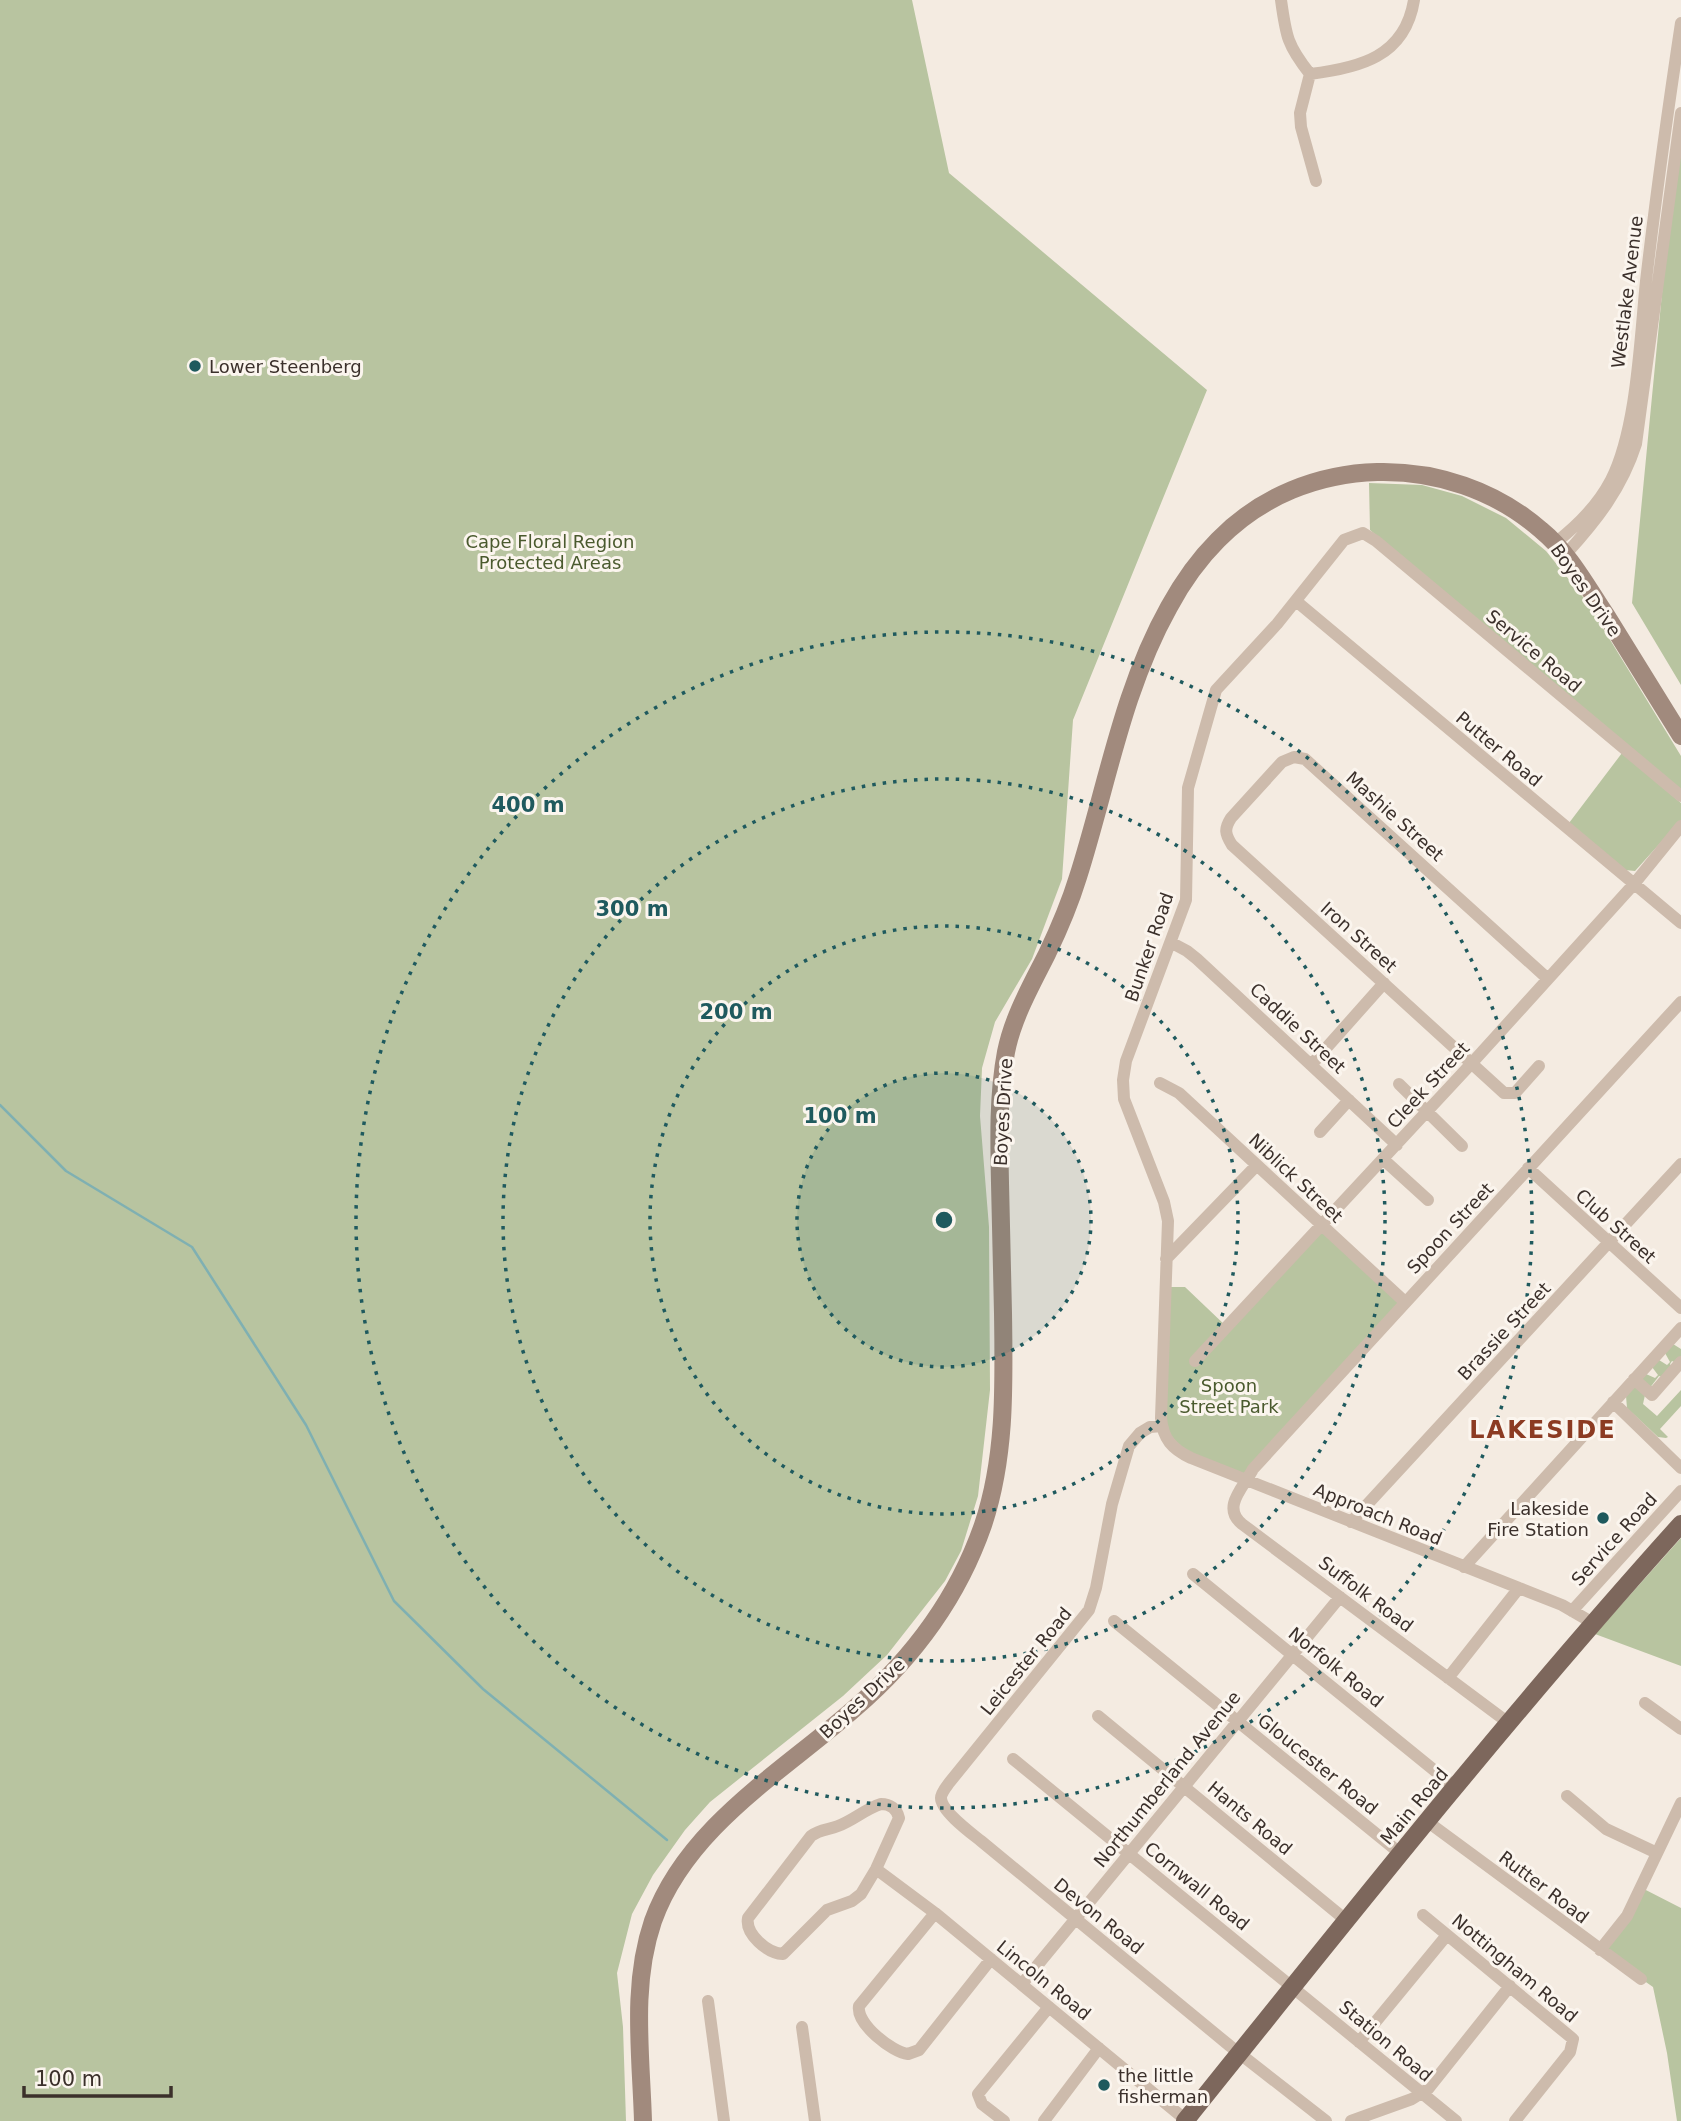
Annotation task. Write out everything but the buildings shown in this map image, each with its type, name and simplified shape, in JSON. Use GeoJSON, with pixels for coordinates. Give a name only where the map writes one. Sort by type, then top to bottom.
{"type":"FeatureCollection","features":[{"type":"Feature","properties":{"kind":"main road","name":"Boyes Drive"},"geometry":{"type":"LineString","coordinates":[[643,2121],[639,2035],[641,1971],[652,1924],[670,1885],[689,1856],[711,1831],[853,1711],[902,1663],[946,1604],[985,1519],[1001,1443],[1004,1371],[999,1133],[1007,1045],[1018,1011],[1065,913],[1078,877],[1118,730],[1154,638],[1167,611],[1200,561],[1220,537],[1251,512],[1288,492],[1325,479],[1351,473],[1388,471],[1449,480],[1507,505],[1560,548],[1681,736]]}},
{"type":"Feature","properties":{"kind":"main road","name":"Main Road"},"geometry":{"type":"LineString","coordinates":[[1186,2121],[1401,1854],[1593,1623],[1681,1524]]}},
{"type":"Feature","properties":{"kind":"street"},"geometry":{"type":"LineString","coordinates":[[1281,0],[1286,37],[1292,52],[1310,74]]}},
{"type":"Feature","properties":{"kind":"street"},"geometry":{"type":"LineString","coordinates":[[1310,74],[1361,64],[1382,54],[1395,43],[1407,26],[1414,0]]}},
{"type":"Feature","properties":{"kind":"street","name":"Westlake Avenue"},"geometry":{"type":"LineString","coordinates":[[1560,548],[1606,488],[1626,439],[1655,203],[1681,23]]}},
{"type":"Feature","properties":{"kind":"street"},"geometry":{"type":"LineString","coordinates":[[1310,74],[1300,113],[1301,127],[1316,181]]}},
{"type":"Feature","properties":{"kind":"street","name":"Westlake Avenue"},"geometry":{"type":"LineString","coordinates":[[1560,548],[1594,524],[1610,502],[1636,444],[1681,113]]}},
{"type":"Feature","properties":{"kind":"street","name":"Bunker Road"},"geometry":{"type":"LineString","coordinates":[[1162,1426],[1166,1211],[1124,1099],[1122,1087],[1126,1061],[1172,943],[1188,890],[1188,788],[1213,697],[1220,684],[1296,601],[1344,540],[1363,533]]}},
{"type":"Feature","properties":{"kind":"street","name":"Service Road"},"geometry":{"type":"LineString","coordinates":[[1363,533],[1376,541],[1681,796]]}},
{"type":"Feature","properties":{"kind":"street","name":"Putter Road"},"geometry":{"type":"LineString","coordinates":[[1296,601],[1681,923]]}},
{"type":"Feature","properties":{"kind":"street","name":"Mashie Street"},"geometry":{"type":"LineString","coordinates":[[1225,834],[1231,818],[1282,762],[1294,757],[1305,759],[1548,979]]}},
{"type":"Feature","properties":{"kind":"street","name":"Cleek Street"},"geometry":{"type":"LineString","coordinates":[[1195,1361],[1472,1064],[1634,884],[1681,826]]}},
{"type":"Feature","properties":{"kind":"street","name":"Iron Street"},"geometry":{"type":"LineString","coordinates":[[1225,834],[1232,845],[1504,1093],[1515,1093],[1539,1066]]}},
{"type":"Feature","properties":{"kind":"street","name":"Caddie Street"},"geometry":{"type":"LineString","coordinates":[[1172,943],[1190,953],[1396,1144]]}},
{"type":"Feature","properties":{"kind":"street"},"geometry":{"type":"LineString","coordinates":[[1312,1064],[1384,983]]}},
{"type":"Feature","properties":{"kind":"street","name":"Spoon Street"},"geometry":{"type":"LineString","coordinates":[[1247,1481],[1253,1469],[1681,1002]]}},
{"type":"Feature","properties":{"kind":"street","name":"Niblick Street"},"geometry":{"type":"LineString","coordinates":[[1160,1083],[1179,1093],[1405,1302]]}},
{"type":"Feature","properties":{"kind":"street"},"geometry":{"type":"LineString","coordinates":[[1399,1084],[1462,1146]]}},
{"type":"Feature","properties":{"kind":"street"},"geometry":{"type":"LineString","coordinates":[[1320,1132],[1349,1100]]}},
{"type":"Feature","properties":{"kind":"street"},"geometry":{"type":"LineString","coordinates":[[1384,1160],[1427,1199]]}},
{"type":"Feature","properties":{"kind":"street","name":"Brassie Street"},"geometry":{"type":"LineString","coordinates":[[1352,1522],[1681,1164]]}},
{"type":"Feature","properties":{"kind":"street"},"geometry":{"type":"LineString","coordinates":[[1166,1259],[1257,1165]]}},
{"type":"Feature","properties":{"kind":"street","name":"Club Street"},"geometry":{"type":"LineString","coordinates":[[1528,1168],[1681,1308]]}},
{"type":"Feature","properties":{"kind":"street"},"geometry":{"type":"LineString","coordinates":[[1464,1567],[1681,1328]]}},
{"type":"Feature","properties":{"kind":"street"},"geometry":{"type":"LineString","coordinates":[[1634,1380],[1652,1395],[1681,1362]]}},
{"type":"Feature","properties":{"kind":"street"},"geometry":{"type":"LineString","coordinates":[[1613,1402],[1681,1468]]}},
{"type":"Feature","properties":{"kind":"street","name":"Approach Road"},"geometry":{"type":"LineString","coordinates":[[1162,1426],[1166,1439],[1177,1451],[1519,1588],[1593,1623]]}},
{"type":"Feature","properties":{"kind":"street","name":"Leicester Road"},"geometry":{"type":"LineString","coordinates":[[942,1801],[943,1791],[949,1783],[1089,1610],[1096,1588],[1112,1504],[1129,1446],[1140,1433],[1150,1427],[1162,1426]]}},
{"type":"Feature","properties":{"kind":"street","name":"Suffolk Road"},"geometry":{"type":"LineString","coordinates":[[1247,1481],[1232,1506],[1236,1519],[1510,1724]]}},
{"type":"Feature","properties":{"kind":"street","name":"Service Road"},"geometry":{"type":"LineString","coordinates":[[1572,1611],[1681,1491]]}},
{"type":"Feature","properties":{"kind":"street"},"geometry":{"type":"LineString","coordinates":[[1629,1548],[1646,1562]]}},
{"type":"Feature","properties":{"kind":"street","name":"Norfolk Road"},"geometry":{"type":"LineString","coordinates":[[1193,1574],[1456,1788]]}},
{"type":"Feature","properties":{"kind":"street"},"geometry":{"type":"LineString","coordinates":[[1448,1678],[1519,1588]]}},
{"type":"Feature","properties":{"kind":"street","name":"Northumberland Avenue"},"geometry":{"type":"LineString","coordinates":[[1022,1984],[1340,1597]]}},
{"type":"Feature","properties":{"kind":"street","name":"Gloucester Road"},"geometry":{"type":"LineString","coordinates":[[1115,1621],[1401,1854]]}},
{"type":"Feature","properties":{"kind":"street"},"geometry":{"type":"LineString","coordinates":[[1645,1703],[1681,1729]]}},
{"type":"Feature","properties":{"kind":"street","name":"Hants Road"},"geometry":{"type":"LineString","coordinates":[[1098,1716],[1347,1922]]}},
{"type":"Feature","properties":{"kind":"street","name":"Cornwall Road"},"geometry":{"type":"LineString","coordinates":[[1013,1759],[1293,1987]]}},
{"type":"Feature","properties":{"kind":"street"},"geometry":{"type":"LineString","coordinates":[[1567,1796],[1606,1829],[1657,1853]]}},
{"type":"Feature","properties":{"kind":"street","name":"Devon Road"},"geometry":{"type":"LineString","coordinates":[[942,1801],[947,1811],[981,1841],[1326,2121]]}},
{"type":"Feature","properties":{"kind":"street"},"geometry":{"type":"LineString","coordinates":[[1600,1950],[1626,1916],[1681,1802]]}},
{"type":"Feature","properties":{"kind":"street"},"geometry":{"type":"LineString","coordinates":[[887,1804],[896,1810],[899,1818],[876,1869],[857,1898],[827,1910],[783,1954],[772,1952],[754,1937],[748,1928],[748,1918],[811,1836],[820,1830],[841,1825],[873,1807],[887,1804]]}},
{"type":"Feature","properties":{"kind":"street","name":"Rutter Road"},"geometry":{"type":"LineString","coordinates":[[1428,1822],[1641,1979]]}},
{"type":"Feature","properties":{"kind":"street","name":"Lincoln Road"},"geometry":{"type":"LineString","coordinates":[[876,1869],[935,1913],[1186,2121]]}},
{"type":"Feature","properties":{"kind":"street"},"geometry":{"type":"LineString","coordinates":[[935,1913],[859,2006],[859,2017],[865,2025],[893,2049],[908,2054],[919,2050],[991,1959]]}},
{"type":"Feature","properties":{"kind":"street","name":"Nottingham Road"},"geometry":{"type":"LineString","coordinates":[[1423,1915],[1571,2037],[1573,2042],[1570,2052],[1515,2121]]}},
{"type":"Feature","properties":{"kind":"street"},"geometry":{"type":"LineString","coordinates":[[1359,2042],[1447,1935]]}},
{"type":"Feature","properties":{"kind":"street"},"geometry":{"type":"LineString","coordinates":[[1351,2121],[1421,2094],[1434,2083],[1510,1986]]}},
{"type":"Feature","properties":{"kind":"street","name":"Station Road"},"geometry":{"type":"LineString","coordinates":[[1293,1987],[1456,2121]]}},
{"type":"Feature","properties":{"kind":"street"},"geometry":{"type":"LineString","coordinates":[[708,2001],[724,2121]]}},
{"type":"Feature","properties":{"kind":"street"},"geometry":{"type":"LineString","coordinates":[[1004,2121],[982,2104],[978,2094],[1049,2007]]}},
{"type":"Feature","properties":{"kind":"street"},"geometry":{"type":"LineString","coordinates":[[802,2027],[815,2121]]}},
{"type":"Feature","properties":{"kind":"street"},"geometry":{"type":"LineString","coordinates":[[1044,2121],[1100,2048]]}},
{"type":"Feature","properties":{"kind":"green space","name":"Cape Floral Region Protected Areas"},"geometry":{"type":"Polygon","coordinates":[[[0,0],[912,0],[949,173],[1207,390],[1073,720],[1062,879],[1032,959],[995,1022],[982,1068],[980,1116],[989,1227],[990,1390],[978,1496],[961,1551],[945,1581],[887,1655],[843,1696],[710,1802],[685,1830],[653,1875],[632,1914],[617,1973],[623,2027],[626,2121],[0,2121],[0,0]]]}},
{"type":"Feature","properties":{"kind":"green space"},"geometry":{"type":"Polygon","coordinates":[[[1681,146],[1681,685],[1632,603],[1669,221],[1681,146]]]}},
{"type":"Feature","properties":{"kind":"green space"},"geometry":{"type":"Polygon","coordinates":[[[1369,483],[1422,485],[1462,496],[1506,518],[1546,551],[1587,602],[1681,756],[1681,792],[1370,530],[1369,483]]]}},
{"type":"Feature","properties":{"kind":"green space"},"geometry":{"type":"Polygon","coordinates":[[[1622,753],[1681,803],[1681,820],[1635,871],[1625,870],[1569,823],[1622,753]]]}},
{"type":"Feature","properties":{"kind":"green space","name":"Spoon Street Park"},"geometry":{"type":"Polygon","coordinates":[[[1322,1226],[1405,1302],[1247,1481],[1191,1458],[1162,1426],[1165,1287],[1185,1287],[1227,1327],[1322,1226]]]}},
{"type":"Feature","properties":{"kind":"green space"},"geometry":{"type":"Polygon","coordinates":[[[1673,1344],[1681,1349],[1681,1360],[1676,1363],[1672,1361],[1672,1368],[1662,1377],[1659,1376],[1649,1389],[1639,1382],[1646,1374],[1655,1378],[1658,1375],[1652,1367],[1659,1360],[1667,1365],[1670,1362],[1665,1353],[1673,1344]]]}},
{"type":"Feature","properties":{"kind":"green space"},"geometry":{"type":"Polygon","coordinates":[[[1635,1386],[1645,1395],[1643,1404],[1657,1416],[1681,1390],[1681,1406],[1660,1429],[1668,1437],[1658,1437],[1627,1408],[1626,1396],[1635,1386]]]}},
{"type":"Feature","properties":{"kind":"green space"},"geometry":{"type":"Polygon","coordinates":[[[1681,1538],[1681,1666],[1595,1634],[1681,1538]]]}},
{"type":"Feature","properties":{"kind":"green space"},"geometry":{"type":"Polygon","coordinates":[[[1640,1887],[1681,1908],[1681,2121],[1677,2121],[1667,2053],[1653,1987],[1600,1950],[1640,1887]]]}},
{"type":"Feature","properties":{"kind":"waterway"},"geometry":{"type":"LineString","coordinates":[[0,1105],[66,1171],[192,1247],[306,1425],[394,1601],[483,1689],[667,1840]]}},
{"type":"Feature","properties":{"kind":"place","name":"Lower Steenberg"},"geometry":{"type":"Point","coordinates":[195,366]}},
{"type":"Feature","properties":{"kind":"place","name":"Lakeside Fire Station"},"geometry":{"type":"Point","coordinates":[1603,1518]}},
{"type":"Feature","properties":{"kind":"place","name":"the little fisherman"},"geometry":{"type":"Point","coordinates":[1104,2085]}},
{"type":"Feature","properties":{"kind":"district","name":"LAKESIDE"},"geometry":{"type":"Point","coordinates":[1543,1430]}}]}
